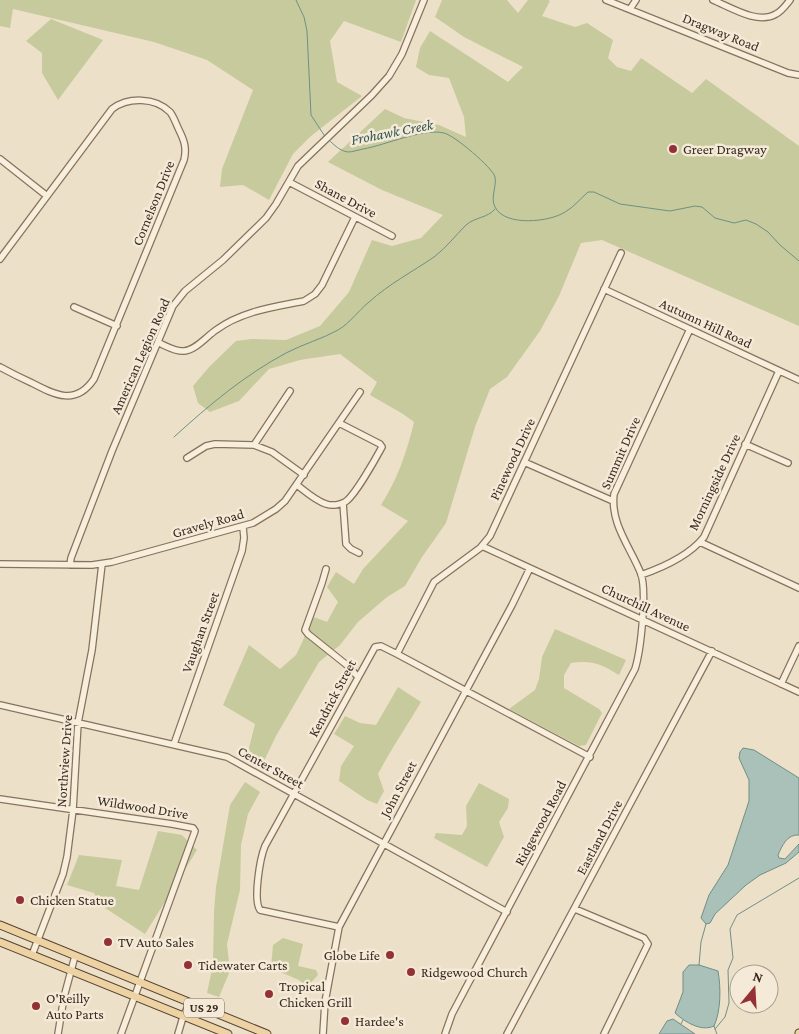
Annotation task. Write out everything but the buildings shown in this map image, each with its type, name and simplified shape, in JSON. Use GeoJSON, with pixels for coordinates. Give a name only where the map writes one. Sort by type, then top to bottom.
{"type":"FeatureCollection","features":[{"type":"Feature","properties":{"kind":"main road","name":"US 29"},"geometry":{"type":"LineString","coordinates":[[0,925],[190,1002],[252,1031],[267,1034]]}},
{"type":"Feature","properties":{"kind":"main road","name":"US 29"},"geometry":{"type":"LineString","coordinates":[[0,942],[228,1034]]}},
{"type":"Feature","properties":{"kind":"street","name":"American Legion Road"},"geometry":{"type":"LineString","coordinates":[[70,565],[109,459],[159,343],[170,312],[182,295],[223,260],[266,218],[298,166],[372,95],[389,76],[402,54],[424,0]]}},
{"type":"Feature","properties":{"kind":"street","name":"Dragway Road"},"geometry":{"type":"LineString","coordinates":[[606,0],[788,73],[799,75]]}},
{"type":"Feature","properties":{"kind":"street"},"geometry":{"type":"LineString","coordinates":[[630,10],[636,0]]}},
{"type":"Feature","properties":{"kind":"street"},"geometry":{"type":"LineString","coordinates":[[712,0],[763,18],[776,15],[790,0]]}},
{"type":"Feature","properties":{"kind":"street","name":"Cornelson Drive"},"geometry":{"type":"LineString","coordinates":[[0,259],[116,106],[129,101],[146,101],[166,109],[174,118],[184,142],[186,151],[184,160],[117,326],[89,387],[78,394],[70,396],[57,395],[0,367]]}},
{"type":"Feature","properties":{"kind":"street"},"geometry":{"type":"LineString","coordinates":[[0,159],[47,196]]}},
{"type":"Feature","properties":{"kind":"street","name":"Shane Drive"},"geometry":{"type":"LineString","coordinates":[[289,182],[392,236]]}},
{"type":"Feature","properties":{"kind":"street"},"geometry":{"type":"LineString","coordinates":[[159,343],[186,351],[195,347],[232,320],[252,312],[304,301],[311,297],[322,285],[355,217]]}},
{"type":"Feature","properties":{"kind":"street","name":"Pinewood Drive"},"geometry":{"type":"LineString","coordinates":[[397,654],[434,582],[482,546],[490,536],[621,253]]}},
{"type":"Feature","properties":{"kind":"street","name":"Autumn Hill Road"},"geometry":{"type":"LineString","coordinates":[[604,289],[799,380]]}},
{"type":"Feature","properties":{"kind":"street"},"geometry":{"type":"LineString","coordinates":[[74,307],[117,326]]}},
{"type":"Feature","properties":{"kind":"street","name":"Summit Drive"},"geometry":{"type":"LineString","coordinates":[[642,620],[641,574],[624,539],[613,508],[613,501],[616,488],[690,329]]}},
{"type":"Feature","properties":{"kind":"street","name":"Morningside Drive"},"geometry":{"type":"LineString","coordinates":[[641,574],[669,564],[700,542],[707,531],[779,371]]}},
{"type":"Feature","properties":{"kind":"street"},"geometry":{"type":"LineString","coordinates":[[254,445],[290,391]]}},
{"type":"Feature","properties":{"kind":"street","name":"Gravely Road"},"geometry":{"type":"LineString","coordinates":[[0,564],[102,564],[253,523],[276,509],[297,485],[360,392]]}},
{"type":"Feature","properties":{"kind":"street"},"geometry":{"type":"LineString","coordinates":[[297,485],[325,504],[337,505],[346,502],[354,493],[382,447],[380,444],[339,423]]}},
{"type":"Feature","properties":{"kind":"street"},"geometry":{"type":"LineString","coordinates":[[187,458],[206,446],[215,444],[254,445],[272,452],[304,475]]}},
{"type":"Feature","properties":{"kind":"street"},"geometry":{"type":"LineString","coordinates":[[745,444],[788,463]]}},
{"type":"Feature","properties":{"kind":"street"},"geometry":{"type":"LineString","coordinates":[[524,462],[613,501]]}},
{"type":"Feature","properties":{"kind":"street"},"geometry":{"type":"LineString","coordinates":[[343,503],[346,544],[359,553]]}},
{"type":"Feature","properties":{"kind":"street","name":"Vaughan Street"},"geometry":{"type":"LineString","coordinates":[[174,744],[242,551],[243,527]]}},
{"type":"Feature","properties":{"kind":"street"},"geometry":{"type":"LineString","coordinates":[[700,542],[799,588]]}},
{"type":"Feature","properties":{"kind":"street","name":"Churchill Avenue"},"geometry":{"type":"LineString","coordinates":[[482,546],[799,692]]}},
{"type":"Feature","properties":{"kind":"street","name":"Northview Drive"},"geometry":{"type":"LineString","coordinates":[[32,954],[65,866],[73,810],[78,722],[92,650],[102,564]]}},
{"type":"Feature","properties":{"kind":"street","name":"John Street"},"geometry":{"type":"LineString","coordinates":[[323,1034],[324,1002],[338,927],[512,605],[530,568]]}},
{"type":"Feature","properties":{"kind":"street"},"geometry":{"type":"LineString","coordinates":[[326,569],[305,630],[348,666],[358,677]]}},
{"type":"Feature","properties":{"kind":"street","name":"Ridgewood Road"},"geometry":{"type":"LineString","coordinates":[[447,1033],[452,1014],[635,669],[639,654],[642,620]]}},
{"type":"Feature","properties":{"kind":"street","name":"Kendrick Street"},"geometry":{"type":"LineString","coordinates":[[338,927],[264,912],[258,907],[260,865],[263,852],[375,647],[381,646],[397,654],[590,757]]}},
{"type":"Feature","properties":{"kind":"street"},"geometry":{"type":"LineString","coordinates":[[781,684],[799,646]]}},
{"type":"Feature","properties":{"kind":"street","name":"Eastland Drive"},"geometry":{"type":"LineString","coordinates":[[507,1034],[712,652]]}},
{"type":"Feature","properties":{"kind":"street","name":"Center Street"},"geometry":{"type":"LineString","coordinates":[[0,705],[227,756],[507,912]]}},
{"type":"Feature","properties":{"kind":"street","name":"Wildwood Drive"},"geometry":{"type":"LineString","coordinates":[[0,799],[172,824],[193,828],[195,831],[121,1034]]}},
{"type":"Feature","properties":{"kind":"street"},"geometry":{"type":"LineString","coordinates":[[575,909],[644,938],[648,944],[604,1034]]}},
{"type":"Feature","properties":{"kind":"street"},"geometry":{"type":"LineString","coordinates":[[58,1034],[64,997],[75,956]]}},
{"type":"Feature","properties":{"kind":"street"},"geometry":{"type":"LineString","coordinates":[[178,1034],[183,1016],[190,1002]]}},
{"type":"Feature","properties":{"kind":"green space"},"geometry":{"type":"Polygon","coordinates":[[[0,0],[416,0],[401,42],[344,21],[330,41],[337,82],[362,96],[311,136],[293,154],[269,200],[243,185],[220,187],[222,169],[253,90],[207,60],[154,42],[13,9],[10,28],[0,26],[0,0]]]}},
{"type":"Feature","properties":{"kind":"green space"},"geometry":{"type":"Polygon","coordinates":[[[442,0],[507,0],[518,13],[528,0],[548,0],[550,1],[542,16],[575,27],[587,23],[613,40],[608,58],[617,67],[631,71],[641,58],[692,93],[706,79],[799,146],[799,326],[602,240],[581,243],[559,296],[540,331],[507,377],[490,389],[475,427],[446,523],[422,557],[405,586],[387,597],[358,622],[340,645],[319,662],[276,736],[262,765],[247,756],[255,724],[223,705],[249,645],[280,669],[296,655],[314,617],[327,622],[338,602],[327,587],[336,572],[354,584],[363,569],[408,521],[381,505],[401,465],[414,422],[370,395],[377,382],[340,354],[300,360],[269,369],[239,401],[210,412],[198,403],[193,386],[210,366],[236,341],[252,339],[286,340],[320,326],[349,292],[372,240],[392,246],[421,238],[443,215],[382,190],[328,162],[385,109],[404,118],[439,125],[466,137],[464,117],[449,78],[429,75],[416,67],[420,48],[430,31],[508,82],[523,67],[464,37],[435,17],[442,0]]]}},
{"type":"Feature","properties":{"kind":"green space"},"geometry":{"type":"Polygon","coordinates":[[[51,19],[103,40],[58,100],[42,73],[42,53],[26,41],[51,19]]]}},
{"type":"Feature","properties":{"kind":"green space"},"geometry":{"type":"Polygon","coordinates":[[[555,629],[626,660],[619,675],[601,666],[585,662],[571,663],[564,675],[564,688],[599,709],[602,713],[586,745],[579,746],[509,709],[535,690],[539,679],[542,657],[555,629]]]}},
{"type":"Feature","properties":{"kind":"green space"},"geometry":{"type":"Polygon","coordinates":[[[398,687],[421,702],[378,774],[384,791],[377,804],[367,800],[339,781],[341,766],[354,746],[334,734],[345,716],[360,723],[376,725],[398,687]]]}},
{"type":"Feature","properties":{"kind":"green space"},"geometry":{"type":"Polygon","coordinates":[[[245,782],[260,792],[248,814],[241,845],[240,890],[227,944],[230,971],[219,997],[207,993],[213,965],[216,887],[230,805],[245,782]]]}},
{"type":"Feature","properties":{"kind":"green space"},"geometry":{"type":"Polygon","coordinates":[[[479,783],[509,799],[508,808],[499,822],[504,837],[487,867],[434,838],[436,833],[462,835],[467,826],[466,806],[479,783]]]}},
{"type":"Feature","properties":{"kind":"green space"},"geometry":{"type":"Polygon","coordinates":[[[158,831],[182,835],[197,850],[145,934],[102,906],[94,893],[67,885],[79,855],[122,860],[116,886],[139,890],[158,831]]]}},
{"type":"Feature","properties":{"kind":"green space"},"geometry":{"type":"Polygon","coordinates":[[[283,938],[303,944],[298,966],[316,970],[318,975],[307,987],[299,980],[271,968],[273,945],[283,938]]]}},
{"type":"Feature","properties":{"kind":"shaded area"},"geometry":{"type":"Polygon","coordinates":[[[743,748],[754,750],[799,778],[799,835],[791,836],[783,844],[778,855],[779,858],[785,859],[799,844],[799,852],[786,863],[760,875],[746,885],[715,914],[710,923],[706,924],[701,918],[709,895],[728,865],[749,801],[749,780],[739,758],[743,748]]]}},
{"type":"Feature","properties":{"kind":"shaded area"},"geometry":{"type":"Polygon","coordinates":[[[689,965],[699,965],[718,971],[720,999],[718,1013],[714,1026],[709,1028],[688,1023],[675,1013],[683,992],[683,972],[689,965]]]}},
{"type":"Feature","properties":{"kind":"shaded area"},"geometry":{"type":"Polygon","coordinates":[[[673,1019],[695,1034],[659,1034],[667,1021],[673,1019]]]}},
{"type":"Feature","properties":{"kind":"waterway","name":"Frohawk Creek"},"geometry":{"type":"LineString","coordinates":[[296,0],[304,17],[307,31],[311,115],[326,138]]}},
{"type":"Feature","properties":{"kind":"waterway","name":"Frohawk Creek"},"geometry":{"type":"LineString","coordinates":[[329,140],[340,149],[350,152],[415,135],[435,132],[444,133],[464,145],[493,173],[495,177],[493,196],[495,207],[508,218],[528,221],[549,218],[565,212],[588,192],[594,192],[620,204],[670,211],[695,206],[702,207],[715,218],[734,223],[746,220],[756,224],[768,232],[799,261]]}},
{"type":"Feature","properties":{"kind":"waterway"},"geometry":{"type":"LineString","coordinates":[[174,437],[214,402],[256,371],[286,353],[338,330],[377,296],[426,263],[466,225],[495,209]]}},
{"type":"Feature","properties":{"kind":"waterway"},"geometry":{"type":"LineString","coordinates":[[715,1029],[725,1017],[729,1003],[728,970],[733,958],[730,929],[737,915],[799,878]]}},
{"type":"Feature","properties":{"kind":"waterway"},"geometry":{"type":"LineString","coordinates":[[699,965],[701,942],[706,924]]}},
{"type":"Feature","properties":{"kind":"waterway"},"geometry":{"type":"LineString","coordinates":[[681,1024],[683,1020]]}},
{"type":"Feature","properties":{"kind":"waterway"},"geometry":{"type":"LineString","coordinates":[[714,1026],[717,1034]]}},
{"type":"Feature","properties":{"kind":"place","name":"Greer Dragway"},"geometry":{"type":"Point","coordinates":[673,149]}},
{"type":"Feature","properties":{"kind":"place","name":"Chicken Statue"},"geometry":{"type":"Point","coordinates":[20,900]}},
{"type":"Feature","properties":{"kind":"place","name":"TV Auto Sales"},"geometry":{"type":"Point","coordinates":[108,942]}},
{"type":"Feature","properties":{"kind":"place","name":"Globe Life"},"geometry":{"type":"Point","coordinates":[390,955]}},
{"type":"Feature","properties":{"kind":"place","name":"Tidewater Carts"},"geometry":{"type":"Point","coordinates":[188,965]}},
{"type":"Feature","properties":{"kind":"place","name":"Ridgewood Church"},"geometry":{"type":"Point","coordinates":[411,972]}},
{"type":"Feature","properties":{"kind":"place","name":"Tropical Chicken Grill"},"geometry":{"type":"Point","coordinates":[269,994]}},
{"type":"Feature","properties":{"kind":"place","name":"O'Reilly Auto Parts"},"geometry":{"type":"Point","coordinates":[36,1006]}},
{"type":"Feature","properties":{"kind":"place","name":"Hardee's"},"geometry":{"type":"Point","coordinates":[345,1021]}}]}
